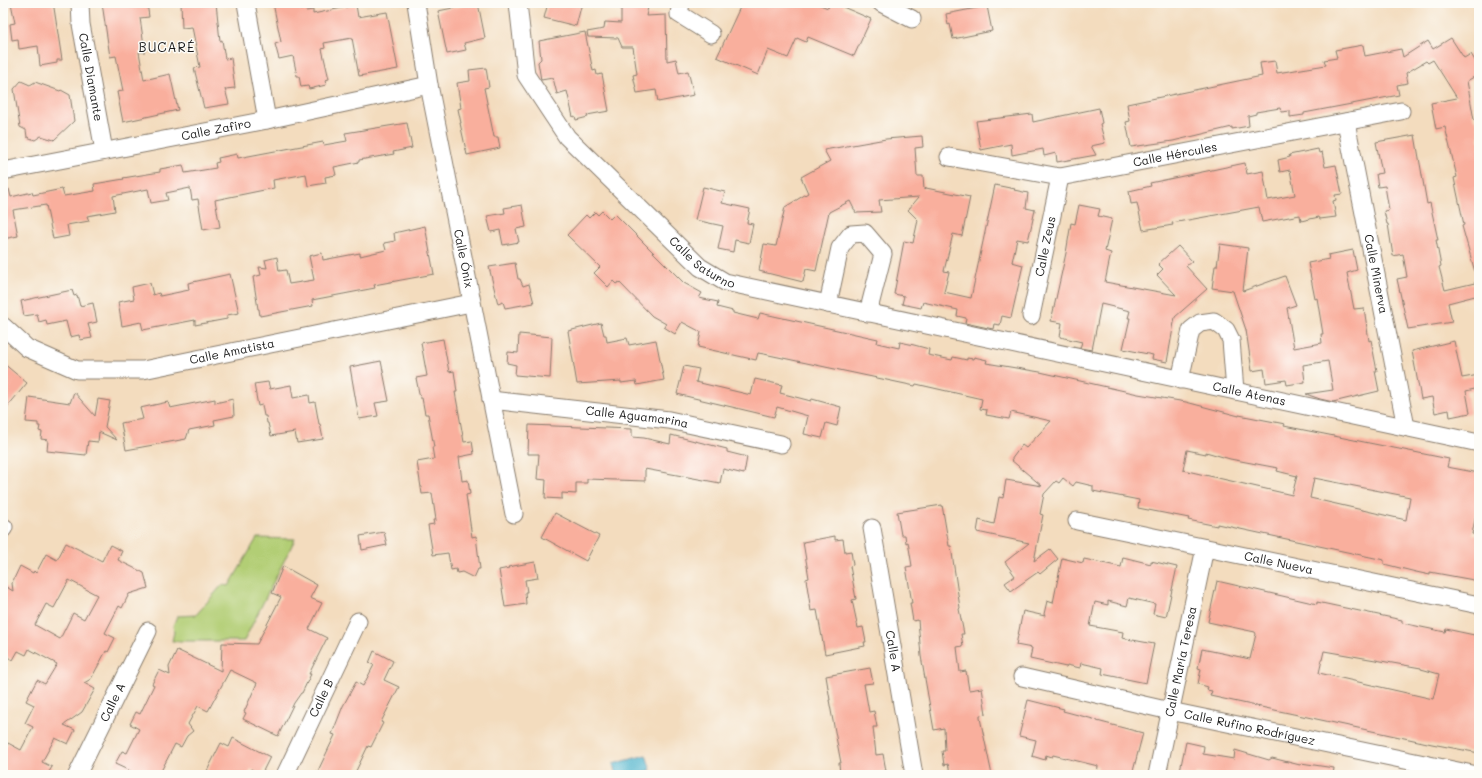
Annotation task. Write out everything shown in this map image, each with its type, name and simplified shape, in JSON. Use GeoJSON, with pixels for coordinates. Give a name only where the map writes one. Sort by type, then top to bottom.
{"type":"FeatureCollection","features":[{"type":"Feature","properties":{"kind":"street","name":"Calle Diamante"},"geometry":{"type":"LineString","coordinates":[[80,3],[81,24],[104,150]]}},
{"type":"Feature","properties":{"kind":"street"},"geometry":{"type":"LineString","coordinates":[[246,3],[267,120]]}},
{"type":"Feature","properties":{"kind":"street","name":"Calle Ónix"},"geometry":{"type":"LineString","coordinates":[[416,3],[429,85],[514,514]]}},
{"type":"Feature","properties":{"kind":"street","name":"Calle Saturno"},"geometry":{"type":"LineString","coordinates":[[518,3],[526,75],[567,137],[700,267],[725,282],[868,313],[1024,342]]}},
{"type":"Feature","properties":{"kind":"street"},"geometry":{"type":"LineString","coordinates":[[681,3],[678,14],[711,34]]}},
{"type":"Feature","properties":{"kind":"street"},"geometry":{"type":"LineString","coordinates":[[881,3],[912,19]]}},
{"type":"Feature","properties":{"kind":"street","name":"Calle Zafiro"},"geometry":{"type":"LineString","coordinates":[[3,171],[104,150],[267,120],[429,85]]}},
{"type":"Feature","properties":{"kind":"street","name":"Calle Hércules"},"geometry":{"type":"LineString","coordinates":[[949,157],[1060,177],[1401,111]]}},
{"type":"Feature","properties":{"kind":"street","name":"Calle Minerva"},"geometry":{"type":"LineString","coordinates":[[1346,122],[1406,427]]}},
{"type":"Feature","properties":{"kind":"street","name":"Calle Zeus"},"geometry":{"type":"LineString","coordinates":[[1031,316],[1060,177]]}},
{"type":"Feature","properties":{"kind":"street"},"geometry":{"type":"LineString","coordinates":[[828,304],[840,248],[851,234],[865,233],[883,254],[868,313]]}},
{"type":"Feature","properties":{"kind":"street","name":"Calle Amatista"},"geometry":{"type":"LineString","coordinates":[[3,326],[27,348],[77,370],[143,370],[471,303]]}},
{"type":"Feature","properties":{"kind":"street"},"geometry":{"type":"LineString","coordinates":[[1180,380],[1191,330],[1200,323],[1214,321],[1226,330],[1231,340],[1235,391]]}},
{"type":"Feature","properties":{"kind":"street","name":"Calle Atenas"},"geometry":{"type":"LineString","coordinates":[[1024,342],[1180,380],[1479,443]]}},
{"type":"Feature","properties":{"kind":"street","name":"Calle Aguamarina"},"geometry":{"type":"LineString","coordinates":[[492,400],[669,420],[781,444]]}},
{"type":"Feature","properties":{"kind":"street","name":"Calle Nueva"},"geometry":{"type":"LineString","coordinates":[[1078,521],[1479,606]]}},
{"type":"Feature","properties":{"kind":"street","name":"Calle A"},"geometry":{"type":"LineString","coordinates":[[872,528],[914,775]]}},
{"type":"Feature","properties":{"kind":"street","name":"Calle María Teresa"},"geometry":{"type":"LineString","coordinates":[[1157,775],[1205,548]]}},
{"type":"Feature","properties":{"kind":"street","name":"Calle B"},"geometry":{"type":"LineString","coordinates":[[284,775],[358,621]]}},
{"type":"Feature","properties":{"kind":"street","name":"Calle A"},"geometry":{"type":"LineString","coordinates":[[77,775],[148,631]]}},
{"type":"Feature","properties":{"kind":"street","name":"Calle Rufino Rodríguez"},"geometry":{"type":"LineString","coordinates":[[1022,677],[1170,712],[1477,775]]}},
{"type":"Feature","properties":{"kind":"green space"},"geometry":{"type":"Polygon","coordinates":[[[257,538],[295,539],[244,641],[172,641],[174,632],[173,626],[177,616],[196,615],[222,585],[229,586],[257,538]]]}},
{"type":"Feature","properties":{"kind":"water"},"geometry":{"type":"Polygon","coordinates":[[[646,755],[651,770],[634,775],[616,775],[613,764],[646,755]]]}},
{"type":"Feature","properties":{"kind":"building"},"geometry":{"type":"Polygon","coordinates":[[[11,3],[53,3],[62,60],[57,60],[57,63],[40,66],[38,46],[19,49],[18,39],[12,40],[10,24],[15,23],[11,3]]]}},
{"type":"Feature","properties":{"kind":"building"},"geometry":{"type":"Polygon","coordinates":[[[102,3],[147,3],[149,17],[140,18],[145,52],[139,52],[144,80],[170,74],[178,110],[123,122],[117,92],[123,91],[116,56],[110,57],[102,3]]]}},
{"type":"Feature","properties":{"kind":"building"},"geometry":{"type":"Polygon","coordinates":[[[181,3],[216,3],[220,41],[222,40],[225,59],[231,58],[235,88],[225,89],[229,104],[204,108],[194,68],[200,67],[192,27],[182,28],[181,3]]]}},
{"type":"Feature","properties":{"kind":"building"},"geometry":{"type":"Polygon","coordinates":[[[273,3],[299,3],[300,10],[313,10],[313,14],[356,5],[358,17],[387,12],[398,69],[359,76],[352,38],[324,43],[325,48],[322,49],[329,79],[325,80],[326,85],[309,89],[308,86],[301,87],[293,56],[279,59],[275,44],[281,42],[273,3]]]}},
{"type":"Feature","properties":{"kind":"building"},"geometry":{"type":"Polygon","coordinates":[[[478,3],[485,38],[464,43],[466,50],[447,54],[438,11],[478,3]]]}},
{"type":"Feature","properties":{"kind":"building"},"geometry":{"type":"Polygon","coordinates":[[[548,3],[582,3],[576,26],[544,18],[548,3]]]}},
{"type":"Feature","properties":{"kind":"building"},"geometry":{"type":"Polygon","coordinates":[[[621,3],[649,3],[646,16],[666,15],[667,61],[676,59],[679,73],[688,71],[694,95],[658,102],[656,90],[637,93],[633,75],[637,74],[633,47],[622,47],[618,38],[588,37],[587,32],[604,29],[605,22],[621,23],[621,3]]]}},
{"type":"Feature","properties":{"kind":"building"},"geometry":{"type":"Polygon","coordinates":[[[742,3],[815,3],[828,8],[830,3],[845,3],[843,7],[871,19],[854,56],[808,37],[806,42],[797,38],[788,58],[768,50],[758,75],[717,57],[742,3]]]}},
{"type":"Feature","properties":{"kind":"building"},"geometry":{"type":"Polygon","coordinates":[[[987,6],[992,31],[953,39],[946,14],[987,6]]]}},
{"type":"Feature","properties":{"kind":"building"},"geometry":{"type":"Polygon","coordinates":[[[585,32],[593,71],[596,70],[597,75],[602,74],[609,111],[587,115],[588,117],[576,120],[575,116],[573,117],[567,91],[557,94],[553,78],[541,80],[538,62],[541,59],[539,41],[585,32]]]}},
{"type":"Feature","properties":{"kind":"building"},"geometry":{"type":"Polygon","coordinates":[[[1451,38],[1464,58],[1471,54],[1479,67],[1479,74],[1467,81],[1474,120],[1476,119],[1479,134],[1479,272],[1475,272],[1462,226],[1464,225],[1454,178],[1457,177],[1445,127],[1436,129],[1431,103],[1457,98],[1433,60],[1428,63],[1426,61],[1406,73],[1408,83],[1397,85],[1399,95],[1290,117],[1290,111],[1281,112],[1280,108],[1256,112],[1256,114],[1248,116],[1249,126],[1232,129],[1232,127],[1173,141],[1131,147],[1126,122],[1130,121],[1127,104],[1262,76],[1260,63],[1275,61],[1277,73],[1326,65],[1324,60],[1337,58],[1335,50],[1363,45],[1365,56],[1401,49],[1403,57],[1428,41],[1433,49],[1451,38]]]}},
{"type":"Feature","properties":{"kind":"building"},"geometry":{"type":"Polygon","coordinates":[[[486,68],[489,87],[484,88],[494,137],[498,137],[500,148],[467,155],[458,109],[461,108],[457,83],[470,81],[469,70],[486,68]]]}},
{"type":"Feature","properties":{"kind":"building"},"geometry":{"type":"Polygon","coordinates":[[[21,81],[30,85],[35,82],[60,91],[61,90],[70,95],[74,121],[54,140],[41,136],[35,140],[27,137],[26,130],[20,127],[14,89],[21,81]]]}},
{"type":"Feature","properties":{"kind":"building"},"geometry":{"type":"Polygon","coordinates":[[[1099,108],[1102,123],[1100,124],[1105,143],[1091,146],[1096,155],[1057,162],[1056,153],[1044,156],[1043,149],[1012,155],[1011,144],[981,150],[976,121],[1032,114],[1033,122],[1099,108]]]}},
{"type":"Feature","properties":{"kind":"building"},"geometry":{"type":"Polygon","coordinates":[[[407,123],[412,148],[393,152],[394,154],[359,160],[359,162],[334,167],[336,175],[325,177],[326,183],[308,186],[306,174],[273,180],[274,188],[215,200],[220,227],[203,230],[198,199],[192,200],[190,188],[166,193],[168,200],[151,203],[148,189],[113,196],[115,211],[87,216],[89,221],[67,225],[69,236],[53,239],[46,205],[13,210],[18,236],[3,239],[3,190],[9,189],[11,197],[32,192],[33,195],[62,189],[64,196],[95,191],[94,184],[160,172],[160,169],[183,165],[185,173],[216,168],[215,163],[219,162],[218,158],[237,154],[238,158],[323,142],[324,145],[347,141],[345,133],[407,123]]]}},
{"type":"Feature","properties":{"kind":"building"},"geometry":{"type":"Polygon","coordinates":[[[1415,135],[1427,204],[1430,203],[1438,240],[1436,240],[1441,266],[1439,267],[1445,290],[1479,282],[1479,295],[1448,303],[1452,322],[1408,329],[1397,279],[1407,277],[1403,254],[1393,256],[1388,224],[1384,211],[1389,210],[1385,186],[1378,187],[1376,174],[1382,173],[1376,142],[1415,135]]]}},
{"type":"Feature","properties":{"kind":"building"},"geometry":{"type":"Polygon","coordinates":[[[922,136],[923,147],[915,148],[917,176],[923,176],[924,190],[926,188],[970,197],[962,236],[953,234],[944,271],[949,272],[944,292],[971,298],[995,185],[1028,193],[1026,208],[1035,210],[1028,241],[1017,239],[1012,262],[1023,265],[1011,318],[1002,316],[1000,325],[994,324],[993,329],[965,323],[966,318],[957,316],[958,310],[923,302],[921,308],[902,304],[904,296],[894,294],[904,241],[913,243],[918,220],[908,210],[919,197],[879,200],[881,212],[856,213],[850,201],[829,212],[816,271],[806,269],[803,282],[759,271],[764,244],[776,246],[785,207],[808,193],[801,177],[830,161],[824,150],[886,139],[922,136]]]}},
{"type":"Feature","properties":{"kind":"building"},"geometry":{"type":"Polygon","coordinates":[[[1318,149],[1319,153],[1322,152],[1325,167],[1336,165],[1342,194],[1335,195],[1336,200],[1333,201],[1336,217],[1320,219],[1319,217],[1301,221],[1300,215],[1262,222],[1259,207],[1172,223],[1173,225],[1143,230],[1137,203],[1131,204],[1129,191],[1151,186],[1150,183],[1245,163],[1247,174],[1263,171],[1268,200],[1295,195],[1290,170],[1280,172],[1278,160],[1290,157],[1289,155],[1318,149]]]}},
{"type":"Feature","properties":{"kind":"building"},"geometry":{"type":"Polygon","coordinates":[[[703,187],[725,192],[722,203],[750,209],[747,223],[753,224],[749,243],[735,240],[733,252],[718,249],[723,226],[695,220],[703,187]]]}},
{"type":"Feature","properties":{"kind":"building"},"geometry":{"type":"Polygon","coordinates":[[[522,205],[526,227],[516,229],[519,242],[503,245],[500,230],[491,232],[487,216],[505,213],[504,208],[522,205]]]}},
{"type":"Feature","properties":{"kind":"building"},"geometry":{"type":"Polygon","coordinates":[[[1079,205],[1100,209],[1098,216],[1112,219],[1105,251],[1111,253],[1105,282],[1176,295],[1157,275],[1163,269],[1158,264],[1178,246],[1192,261],[1186,266],[1207,289],[1175,317],[1167,362],[1152,359],[1153,355],[1123,349],[1130,318],[1128,318],[1130,311],[1101,304],[1092,350],[1080,348],[1082,342],[1060,337],[1062,323],[1051,321],[1071,223],[1075,224],[1079,205]]]}},
{"type":"Feature","properties":{"kind":"building"},"geometry":{"type":"Polygon","coordinates":[[[602,211],[610,219],[615,214],[684,283],[702,293],[699,298],[718,302],[717,307],[733,311],[733,313],[758,319],[760,313],[878,339],[877,343],[899,348],[900,342],[914,345],[929,349],[928,355],[952,360],[953,357],[967,360],[967,358],[973,359],[974,357],[987,360],[986,363],[1040,372],[1138,394],[1186,402],[1239,416],[1285,424],[1284,426],[1449,459],[1447,467],[1479,473],[1479,511],[1477,510],[1472,534],[1479,535],[1479,581],[1430,572],[1430,575],[1384,564],[1384,560],[1217,524],[1217,526],[1188,520],[1189,518],[1138,508],[1139,500],[1093,491],[1093,486],[1076,482],[1073,486],[1063,478],[1059,483],[1056,481],[1044,494],[1040,514],[1043,515],[1034,561],[1050,549],[1058,559],[1040,574],[1038,572],[1011,591],[1005,583],[1015,576],[1005,562],[1029,543],[977,532],[979,520],[994,524],[999,497],[1003,498],[1006,480],[1042,486],[1011,460],[1022,445],[1026,448],[1051,421],[1011,412],[1009,419],[986,415],[987,410],[980,409],[982,399],[916,384],[915,386],[764,354],[758,353],[756,360],[698,347],[701,332],[682,322],[675,334],[664,327],[666,324],[652,316],[619,282],[616,284],[613,281],[608,287],[594,273],[600,267],[567,235],[586,215],[589,218],[595,212],[598,215],[602,211]],[[1187,450],[1183,470],[1292,495],[1297,476],[1277,471],[1278,468],[1230,459],[1206,452],[1206,454],[1187,450]],[[1314,478],[1310,498],[1406,520],[1410,497],[1314,478]]]}},
{"type":"Feature","properties":{"kind":"building"},"geometry":{"type":"Polygon","coordinates":[[[425,226],[434,274],[374,285],[375,288],[312,300],[313,306],[260,316],[253,277],[261,275],[259,267],[267,268],[265,260],[277,257],[279,271],[286,270],[289,284],[314,280],[309,256],[322,253],[323,260],[360,253],[360,256],[386,250],[384,243],[395,241],[394,233],[425,226]]]}},
{"type":"Feature","properties":{"kind":"building"},"geometry":{"type":"Polygon","coordinates":[[[1220,244],[1248,248],[1243,291],[1285,276],[1296,305],[1287,308],[1294,348],[1322,343],[1321,334],[1323,334],[1317,298],[1315,299],[1308,263],[1329,259],[1328,255],[1353,250],[1357,270],[1347,273],[1354,309],[1364,308],[1369,341],[1371,340],[1377,371],[1375,371],[1379,391],[1333,402],[1306,394],[1333,390],[1328,361],[1303,365],[1305,382],[1287,385],[1286,380],[1266,383],[1264,369],[1252,371],[1246,330],[1233,291],[1212,288],[1220,244]]]}},
{"type":"Feature","properties":{"kind":"building"},"geometry":{"type":"Polygon","coordinates":[[[515,263],[518,279],[520,279],[523,286],[529,284],[534,303],[505,308],[503,302],[498,304],[489,267],[515,263]]]}},
{"type":"Feature","properties":{"kind":"building"},"geometry":{"type":"Polygon","coordinates":[[[230,274],[239,313],[227,315],[227,319],[195,325],[195,320],[143,330],[141,322],[122,326],[118,302],[134,299],[132,287],[150,283],[153,295],[159,293],[160,296],[189,290],[188,283],[230,274]]]}},
{"type":"Feature","properties":{"kind":"building"},"geometry":{"type":"Polygon","coordinates":[[[72,290],[74,296],[77,295],[80,306],[93,303],[97,322],[88,324],[92,338],[80,340],[79,335],[70,337],[66,321],[47,325],[46,320],[39,322],[37,314],[24,316],[21,301],[72,290]]]}},
{"type":"Feature","properties":{"kind":"building"},"geometry":{"type":"Polygon","coordinates":[[[601,323],[607,342],[627,338],[629,345],[656,340],[664,380],[637,385],[636,381],[621,383],[621,381],[577,384],[568,331],[601,323]]]}},
{"type":"Feature","properties":{"kind":"building"},"geometry":{"type":"Polygon","coordinates":[[[519,334],[552,337],[550,378],[515,375],[516,365],[507,363],[508,352],[518,353],[519,334]]]}},
{"type":"Feature","properties":{"kind":"building"},"geometry":{"type":"Polygon","coordinates":[[[443,339],[449,372],[454,371],[457,392],[455,392],[464,442],[472,441],[474,454],[459,457],[462,481],[468,480],[470,494],[466,495],[472,537],[476,536],[480,569],[478,569],[474,578],[462,572],[457,573],[456,569],[451,570],[448,553],[433,555],[428,525],[434,524],[433,520],[436,520],[432,493],[422,494],[417,462],[434,459],[432,447],[434,447],[428,414],[425,414],[416,378],[427,376],[421,343],[443,339]]]}},
{"type":"Feature","properties":{"kind":"building"},"geometry":{"type":"Polygon","coordinates":[[[1454,341],[1462,378],[1479,375],[1479,388],[1466,391],[1470,413],[1450,417],[1449,410],[1435,413],[1432,397],[1421,399],[1412,351],[1454,341]]]}},
{"type":"Feature","properties":{"kind":"building"},"geometry":{"type":"Polygon","coordinates":[[[381,361],[389,401],[375,403],[378,416],[359,419],[350,367],[381,361]]]}},
{"type":"Feature","properties":{"kind":"building"},"geometry":{"type":"Polygon","coordinates":[[[3,363],[27,383],[3,412],[3,363]]]}},
{"type":"Feature","properties":{"kind":"building"},"geometry":{"type":"Polygon","coordinates":[[[684,366],[699,369],[696,382],[751,395],[755,379],[782,385],[780,393],[811,401],[812,399],[841,407],[837,426],[826,423],[822,438],[804,434],[808,416],[777,407],[774,417],[677,394],[684,366]]]}},
{"type":"Feature","properties":{"kind":"building"},"geometry":{"type":"Polygon","coordinates":[[[268,382],[270,389],[291,385],[293,398],[309,395],[310,403],[315,402],[323,439],[297,443],[295,432],[271,436],[262,405],[258,406],[254,384],[268,382]]]}},
{"type":"Feature","properties":{"kind":"building"},"geometry":{"type":"Polygon","coordinates":[[[74,392],[95,416],[98,399],[110,401],[105,427],[117,440],[99,432],[98,442],[88,441],[86,455],[47,451],[48,440],[41,439],[42,432],[39,431],[40,426],[38,426],[38,423],[26,422],[29,397],[70,403],[74,392]]]}},
{"type":"Feature","properties":{"kind":"building"},"geometry":{"type":"Polygon","coordinates":[[[215,399],[215,403],[233,399],[234,416],[214,420],[215,425],[189,430],[186,439],[126,450],[121,423],[143,419],[140,408],[168,402],[170,408],[215,399]]]}},
{"type":"Feature","properties":{"kind":"building"},"geometry":{"type":"Polygon","coordinates":[[[529,425],[632,429],[632,437],[670,444],[671,435],[727,449],[727,452],[747,457],[744,474],[723,469],[720,483],[645,469],[645,481],[587,479],[587,483],[576,483],[576,494],[562,493],[562,499],[545,498],[546,480],[537,479],[539,454],[528,454],[529,425]]]}},
{"type":"Feature","properties":{"kind":"building"},"geometry":{"type":"Polygon","coordinates":[[[942,505],[949,546],[951,546],[959,609],[964,634],[961,634],[963,646],[957,647],[960,672],[966,671],[969,690],[982,688],[986,714],[980,715],[980,718],[992,775],[951,775],[948,764],[944,765],[942,751],[945,751],[944,728],[934,730],[921,656],[918,620],[913,621],[910,603],[912,603],[906,567],[912,566],[908,542],[906,543],[905,535],[901,535],[897,512],[942,505]]]}},
{"type":"Feature","properties":{"kind":"building"},"geometry":{"type":"Polygon","coordinates":[[[555,513],[599,536],[586,561],[542,537],[555,513]]]}},
{"type":"Feature","properties":{"kind":"building"},"geometry":{"type":"Polygon","coordinates":[[[384,532],[387,545],[362,550],[360,536],[384,532]]]}},
{"type":"Feature","properties":{"kind":"building"},"geometry":{"type":"Polygon","coordinates":[[[835,536],[835,540],[843,539],[845,552],[851,551],[853,565],[850,566],[856,599],[852,600],[858,628],[863,627],[866,642],[864,642],[865,646],[825,654],[817,610],[811,611],[806,579],[809,578],[803,542],[835,536]]]}},
{"type":"Feature","properties":{"kind":"building"},"geometry":{"type":"Polygon","coordinates":[[[66,543],[102,561],[110,545],[122,551],[118,560],[144,573],[148,588],[129,594],[122,608],[119,606],[105,633],[115,638],[91,679],[84,683],[95,689],[82,712],[64,725],[75,730],[68,744],[55,738],[42,762],[52,767],[47,775],[3,775],[3,752],[8,743],[21,750],[33,727],[25,723],[34,705],[26,701],[37,680],[45,684],[57,664],[29,649],[26,655],[18,651],[13,660],[3,655],[3,585],[13,591],[12,583],[20,566],[33,573],[34,571],[36,573],[46,554],[57,560],[66,543]],[[69,580],[54,608],[46,604],[35,625],[60,639],[73,613],[84,619],[97,595],[69,580]]]}},
{"type":"Feature","properties":{"kind":"building"},"geometry":{"type":"Polygon","coordinates":[[[1123,557],[1151,564],[1151,561],[1177,567],[1166,617],[1153,614],[1155,604],[1129,598],[1127,606],[1108,601],[1108,605],[1095,602],[1090,626],[1123,632],[1122,638],[1154,644],[1146,683],[1102,674],[1103,668],[1081,663],[1080,668],[1067,665],[1066,667],[1030,659],[1032,648],[1016,645],[1023,611],[1045,616],[1044,614],[1047,601],[1053,603],[1062,558],[1083,563],[1084,559],[1121,567],[1123,557]]]}},
{"type":"Feature","properties":{"kind":"building"},"geometry":{"type":"Polygon","coordinates":[[[535,562],[538,578],[525,580],[527,592],[525,592],[526,604],[505,607],[499,570],[535,562]]]}},
{"type":"Feature","properties":{"kind":"building"},"geometry":{"type":"Polygon","coordinates":[[[283,566],[317,585],[310,598],[322,603],[309,629],[327,638],[309,674],[311,674],[302,693],[294,703],[278,736],[243,719],[246,713],[244,712],[257,683],[230,670],[208,711],[198,706],[188,724],[193,731],[187,736],[181,747],[175,744],[159,775],[139,775],[115,764],[122,751],[127,753],[139,729],[130,724],[136,712],[140,714],[154,685],[152,684],[159,670],[170,675],[169,667],[177,650],[221,671],[222,643],[257,644],[281,597],[272,593],[283,566]]]}},
{"type":"Feature","properties":{"kind":"building"},"geometry":{"type":"Polygon","coordinates":[[[1217,581],[1317,604],[1317,602],[1402,620],[1402,623],[1445,632],[1446,629],[1479,636],[1479,753],[1210,696],[1212,691],[1207,690],[1208,687],[1198,684],[1201,669],[1198,668],[1202,649],[1250,659],[1256,634],[1255,632],[1208,622],[1217,581]],[[1324,651],[1319,673],[1433,699],[1439,674],[1421,668],[1324,651]]]}},
{"type":"Feature","properties":{"kind":"building"},"geometry":{"type":"Polygon","coordinates":[[[374,651],[393,661],[384,680],[399,687],[381,722],[383,723],[371,747],[368,746],[354,775],[316,775],[335,735],[332,734],[343,706],[356,682],[363,686],[374,665],[369,663],[374,651]]]}},
{"type":"Feature","properties":{"kind":"building"},"geometry":{"type":"Polygon","coordinates":[[[870,668],[873,683],[864,684],[869,712],[874,711],[877,727],[873,727],[876,755],[883,754],[886,771],[866,775],[840,775],[839,763],[841,763],[826,676],[870,668]]]}},
{"type":"Feature","properties":{"kind":"building"},"geometry":{"type":"Polygon","coordinates":[[[1028,700],[1064,709],[1063,711],[1143,733],[1132,775],[1097,775],[1098,766],[1053,755],[1052,757],[1046,755],[1045,760],[1032,756],[1036,740],[1019,736],[1028,700]]]}},
{"type":"Feature","properties":{"kind":"building"},"geometry":{"type":"Polygon","coordinates":[[[233,738],[270,757],[262,773],[261,772],[259,774],[251,769],[248,775],[205,775],[221,743],[229,747],[233,738]]]}},
{"type":"Feature","properties":{"kind":"building"},"geometry":{"type":"Polygon","coordinates":[[[1186,742],[1204,746],[1203,754],[1234,759],[1235,750],[1269,760],[1272,758],[1300,765],[1301,763],[1334,768],[1333,775],[1206,775],[1196,773],[1195,775],[1179,775],[1186,742]]]}},
{"type":"Feature","properties":{"kind":"district","name":"BUCARÉ"},"geometry":{"type":"Point","coordinates":[167,47]}}]}
